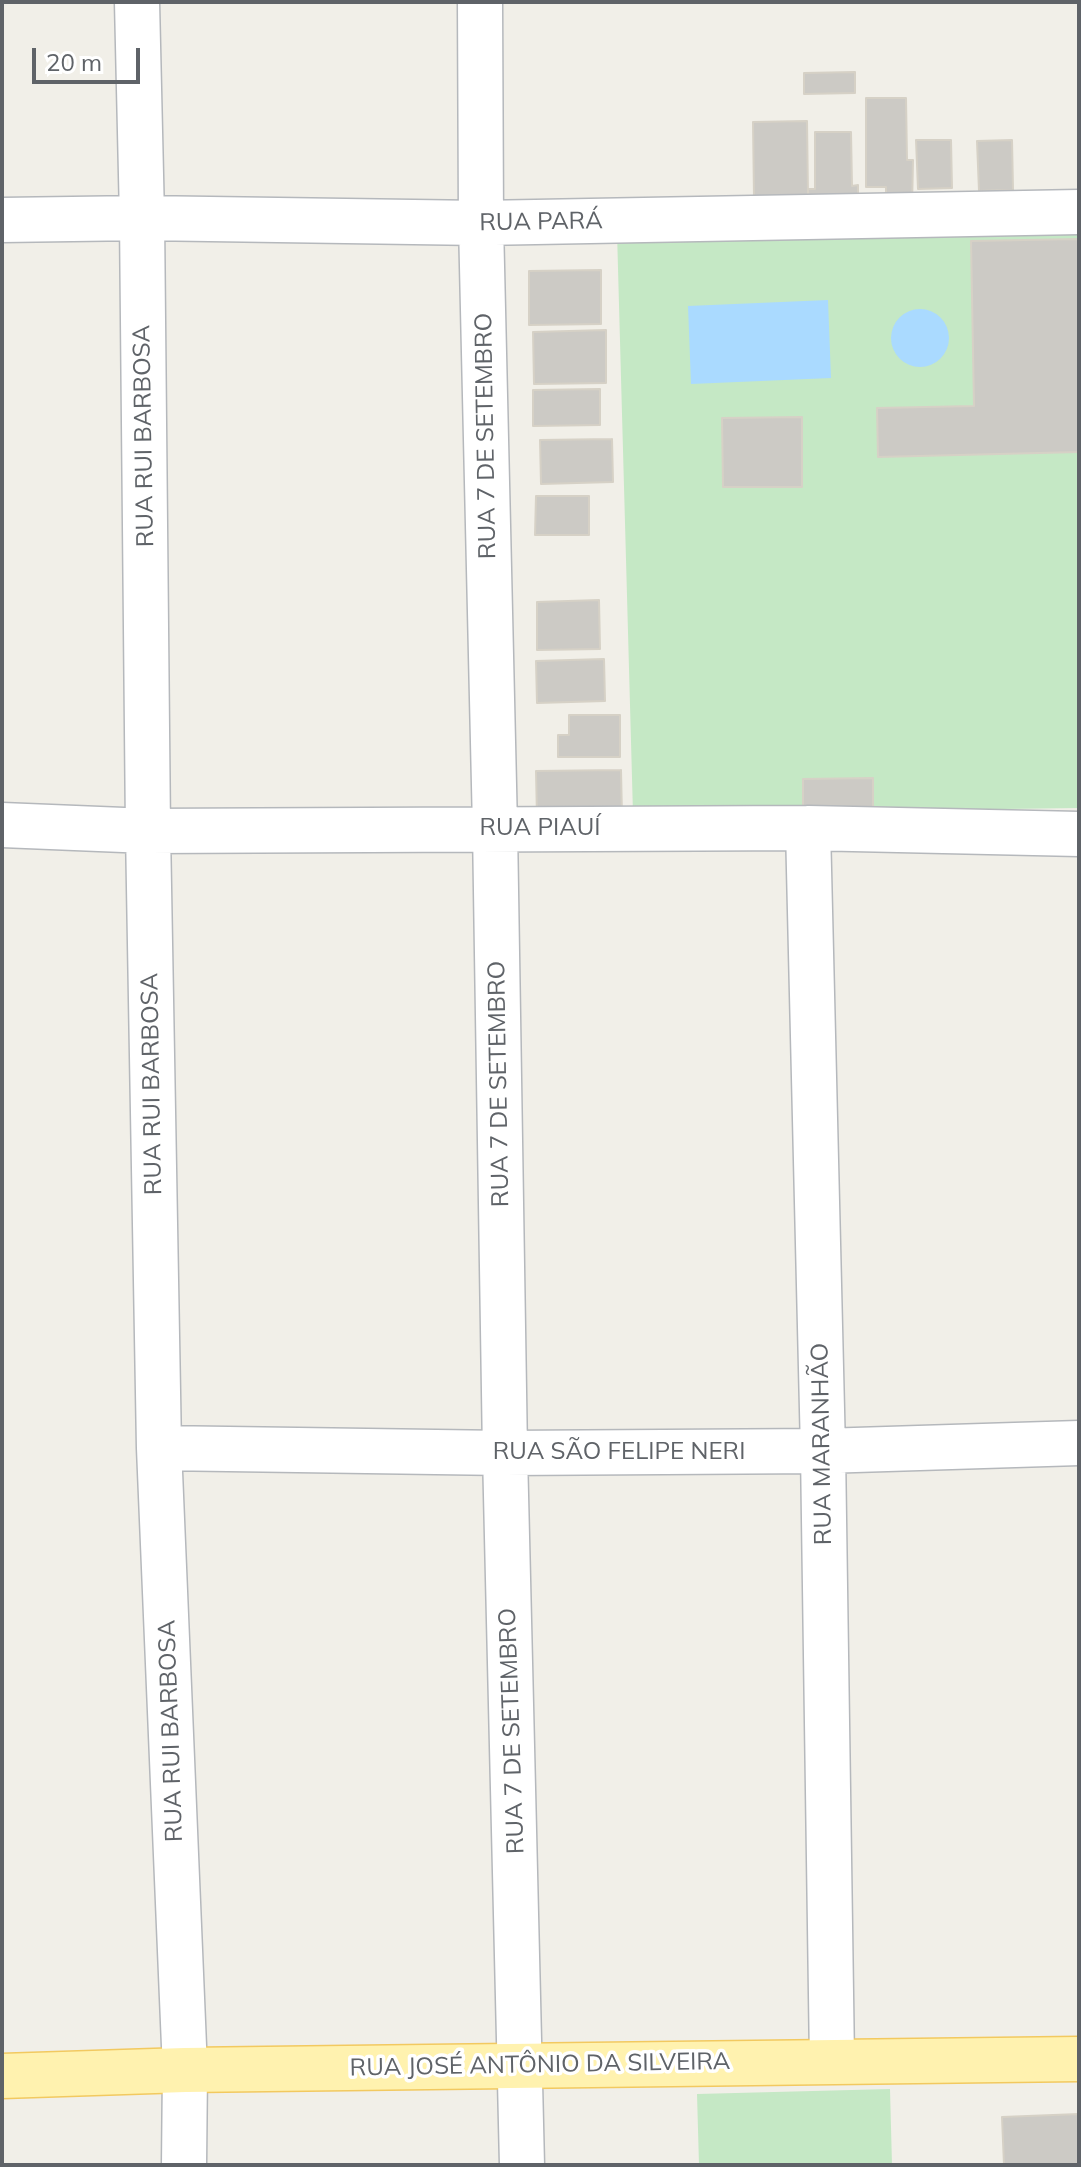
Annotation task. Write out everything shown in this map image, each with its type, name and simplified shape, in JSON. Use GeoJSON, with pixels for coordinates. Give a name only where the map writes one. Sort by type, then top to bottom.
{"type":"FeatureCollection","features":[{"type":"Feature","properties":{"kind":"main road","name":"RUA JOSÉ ANTÔNIO DA SILVEIRA"},"geometry":{"type":"LineString","coordinates":[[2,2076],[185,2070],[1079,2059]]}},
{"type":"Feature","properties":{"kind":"street","name":"RUA RUI BARBOSA"},"geometry":{"type":"LineString","coordinates":[[137,2],[159,1448],[185,2070],[184,2165]]}},
{"type":"Feature","properties":{"kind":"street","name":"RUA 7 DE SETEMBRO"},"geometry":{"type":"LineString","coordinates":[[480,2],[481,223],[522,2165]]}},
{"type":"Feature","properties":{"kind":"street","name":"RUA PARÁ"},"geometry":{"type":"LineString","coordinates":[[2,220],[142,218],[481,223],[1079,212]]}},
{"type":"Feature","properties":{"kind":"street","name":"RUA PIAUÍ"},"geometry":{"type":"LineString","coordinates":[[2,825],[148,831],[808,828],[1079,834]]}},
{"type":"Feature","properties":{"kind":"street","name":"RUA MARANHÃO"},"geometry":{"type":"LineString","coordinates":[[808,828],[823,1451],[832,2061]]}},
{"type":"Feature","properties":{"kind":"street","name":"RUA SÃO FELIPE NERI"},"geometry":{"type":"LineString","coordinates":[[159,1448],[505,1453],[823,1451],[1079,1443]]}},
{"type":"Feature","properties":{"kind":"green space"},"geometry":{"type":"Polygon","coordinates":[[[1079,221],[1079,808],[633,814],[617,232],[1079,221]]]}},
{"type":"Feature","properties":{"kind":"green space"},"geometry":{"type":"Polygon","coordinates":[[[890,2089],[892,2165],[699,2165],[697,2094],[890,2089]]]}},
{"type":"Feature","properties":{"kind":"water"},"geometry":{"type":"Polygon","coordinates":[[[828,300],[831,378],[691,384],[688,306],[828,300]]]}},
{"type":"Feature","properties":{"kind":"water"},"geometry":{"type":"Polygon","coordinates":[[[920,309],[941,317],[949,338],[941,359],[920,367],[899,359],[891,338],[899,317],[920,309]]]}},
{"type":"Feature","properties":{"kind":"building"},"geometry":{"type":"Polygon","coordinates":[[[855,72],[855,93],[804,94],[804,73],[855,72]]]}},
{"type":"Feature","properties":{"kind":"building"},"geometry":{"type":"Polygon","coordinates":[[[866,98],[906,98],[907,160],[913,160],[912,207],[886,207],[886,187],[866,187],[866,98]]]}},
{"type":"Feature","properties":{"kind":"building"},"geometry":{"type":"Polygon","coordinates":[[[807,121],[808,196],[754,197],[753,122],[807,121]]]}},
{"type":"Feature","properties":{"kind":"building"},"geometry":{"type":"Polygon","coordinates":[[[815,132],[851,132],[852,186],[858,185],[858,209],[809,210],[808,189],[815,189],[815,132]]]}},
{"type":"Feature","properties":{"kind":"building"},"geometry":{"type":"Polygon","coordinates":[[[916,140],[951,140],[952,188],[918,189],[916,140]]]}},
{"type":"Feature","properties":{"kind":"building"},"geometry":{"type":"Polygon","coordinates":[[[1012,140],[1013,190],[979,191],[977,141],[1012,140]]]}},
{"type":"Feature","properties":{"kind":"building"},"geometry":{"type":"Polygon","coordinates":[[[1079,239],[1079,452],[878,457],[877,408],[974,406],[971,241],[1079,239]]]}},
{"type":"Feature","properties":{"kind":"building"},"geometry":{"type":"Polygon","coordinates":[[[601,270],[601,324],[529,325],[529,271],[601,270]]]}},
{"type":"Feature","properties":{"kind":"building"},"geometry":{"type":"Polygon","coordinates":[[[606,330],[606,383],[534,384],[533,332],[606,330]]]}},
{"type":"Feature","properties":{"kind":"building"},"geometry":{"type":"Polygon","coordinates":[[[600,389],[600,425],[533,426],[533,390],[600,389]]]}},
{"type":"Feature","properties":{"kind":"building"},"geometry":{"type":"Polygon","coordinates":[[[802,417],[802,487],[723,487],[722,418],[802,417]]]}},
{"type":"Feature","properties":{"kind":"building"},"geometry":{"type":"Polygon","coordinates":[[[612,439],[613,482],[541,484],[540,440],[612,439]]]}},
{"type":"Feature","properties":{"kind":"building"},"geometry":{"type":"Polygon","coordinates":[[[536,496],[589,496],[589,535],[535,535],[536,496]]]}},
{"type":"Feature","properties":{"kind":"building"},"geometry":{"type":"Polygon","coordinates":[[[599,600],[600,649],[537,650],[537,602],[599,600]]]}},
{"type":"Feature","properties":{"kind":"building"},"geometry":{"type":"Polygon","coordinates":[[[604,659],[605,701],[537,703],[536,661],[604,659]]]}},
{"type":"Feature","properties":{"kind":"building"},"geometry":{"type":"Polygon","coordinates":[[[569,715],[620,715],[620,757],[558,757],[558,735],[569,735],[569,715]]]}},
{"type":"Feature","properties":{"kind":"building"},"geometry":{"type":"Polygon","coordinates":[[[621,770],[622,816],[537,818],[536,771],[621,770]]]}},
{"type":"Feature","properties":{"kind":"building"},"geometry":{"type":"Polygon","coordinates":[[[873,778],[873,810],[803,812],[803,779],[873,778]]]}},
{"type":"Feature","properties":{"kind":"building"},"geometry":{"type":"Polygon","coordinates":[[[1079,2114],[1079,2165],[1004,2165],[1002,2117],[1079,2114]]]}}]}
